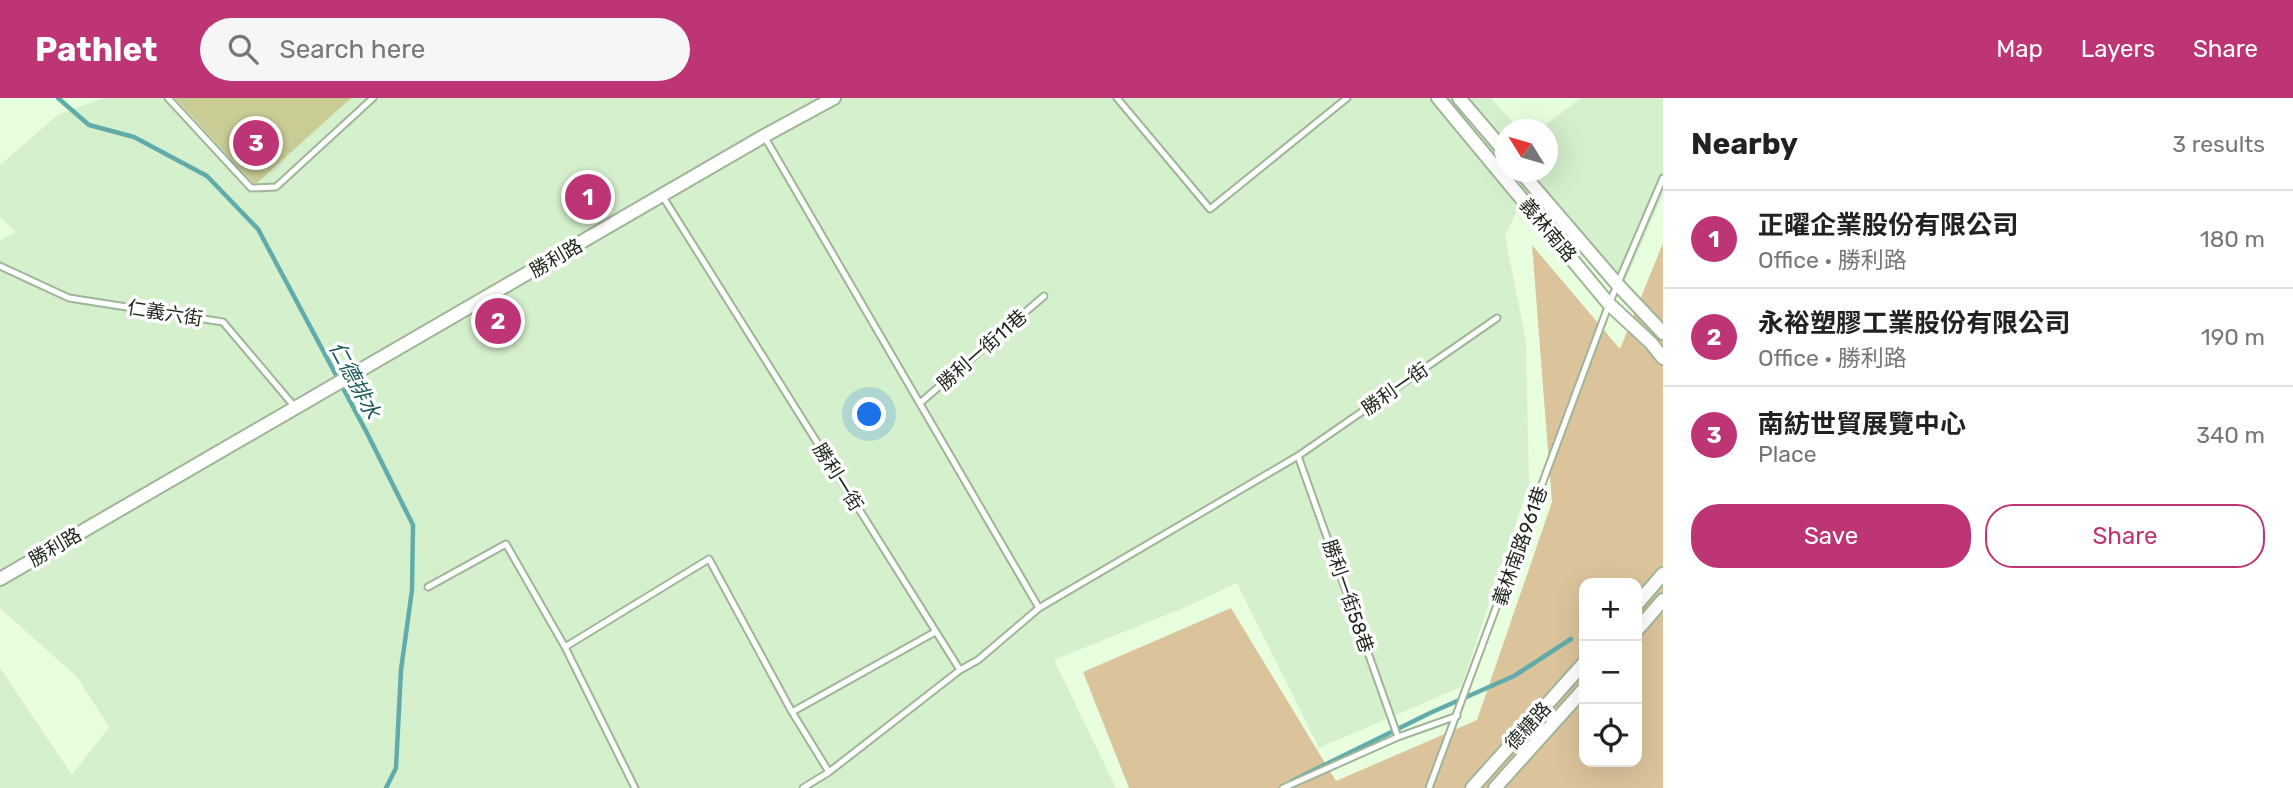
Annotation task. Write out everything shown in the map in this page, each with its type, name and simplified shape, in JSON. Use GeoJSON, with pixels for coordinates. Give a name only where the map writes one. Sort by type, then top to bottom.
{"type":"FeatureCollection","features":[{"type":"Feature","properties":{"kind":"street","name":"勝利路"},"geometry":{"type":"LineString","coordinates":[[0,579],[834,98]]}},
{"type":"Feature","properties":{"kind":"street","name":"義林南路"},"geometry":{"type":"LineString","coordinates":[[1438,98],[1609,304],[1651,343],[1663,358]]}},
{"type":"Feature","properties":{"kind":"street"},"geometry":{"type":"LineString","coordinates":[[1466,101],[1495,139]]}},
{"type":"Feature","properties":{"kind":"street","name":"義林南路"},"geometry":{"type":"LineString","coordinates":[[1530,182],[1663,333]]}},
{"type":"Feature","properties":{"kind":"street"},"geometry":{"type":"LineString","coordinates":[[1642,598],[1663,574]]}},
{"type":"Feature","properties":{"kind":"street"},"geometry":{"type":"LineString","coordinates":[[1642,624],[1663,600]]}},
{"type":"Feature","properties":{"kind":"street","name":"德糖路"},"geometry":{"type":"LineString","coordinates":[[1472,788],[1579,669]]}},
{"type":"Feature","properties":{"kind":"street","name":"德糖路"},"geometry":{"type":"LineString","coordinates":[[1494,788],[1579,694]]}},
{"type":"Feature","properties":{"kind":"lane"},"geometry":{"type":"LineString","coordinates":[[169,98],[251,188],[276,187],[373,98]]}},
{"type":"Feature","properties":{"kind":"lane"},"geometry":{"type":"LineString","coordinates":[[1117,98],[1210,209],[1347,98]]}},
{"type":"Feature","properties":{"kind":"lane"},"geometry":{"type":"LineString","coordinates":[[764,136],[1039,608]]}},
{"type":"Feature","properties":{"kind":"lane","name":"義林南路961巷"},"geometry":{"type":"LineString","coordinates":[[1429,788],[1609,304],[1663,178]]}},
{"type":"Feature","properties":{"kind":"lane","name":"勝利一街"},"geometry":{"type":"LineString","coordinates":[[663,197],[960,670],[978,660],[1039,608],[1298,456],[1497,318]]}},
{"type":"Feature","properties":{"kind":"lane","name":"仁義六街"},"geometry":{"type":"LineString","coordinates":[[0,266],[69,298],[223,322],[296,409]]}},
{"type":"Feature","properties":{"kind":"lane","name":"勝利一街11巷"},"geometry":{"type":"LineString","coordinates":[[920,404],[1044,296]]}},
{"type":"Feature","properties":{"kind":"lane","name":"勝利一街58巷"},"geometry":{"type":"LineString","coordinates":[[1298,456],[1397,736]]}},
{"type":"Feature","properties":{"kind":"lane"},"geometry":{"type":"LineString","coordinates":[[428,587],[506,544],[565,647],[635,788]]}},
{"type":"Feature","properties":{"kind":"lane"},"geometry":{"type":"LineString","coordinates":[[565,647],[709,559],[792,712],[829,772]]}},
{"type":"Feature","properties":{"kind":"lane"},"geometry":{"type":"LineString","coordinates":[[792,712],[935,632]]}},
{"type":"Feature","properties":{"kind":"lane"},"geometry":{"type":"LineString","coordinates":[[803,788],[829,772],[960,670]]}},
{"type":"Feature","properties":{"kind":"lane"},"geometry":{"type":"LineString","coordinates":[[1283,788],[1397,736],[1457,716]]}},
{"type":"Feature","properties":{"kind":"shaded area"},"geometry":{"type":"Polygon","coordinates":[[[104,98],[1491,98],[1510,119],[1495,119],[1495,182],[1531,182],[1505,236],[1526,342],[1529,484],[1461,687],[1319,748],[1237,583],[1186,607],[1054,660],[1116,788],[0,788],[0,668],[72,775],[109,727],[77,677],[0,608],[0,240],[16,232],[0,217],[0,165],[59,114],[104,98]]]}},
{"type":"Feature","properties":{"kind":"shaded area"},"geometry":{"type":"Polygon","coordinates":[[[1581,98],[1663,98],[1663,194],[1625,282],[1540,182],[1558,182],[1558,119],[1553,119],[1581,98]]]}},
{"type":"Feature","properties":{"kind":"shaded area"},"geometry":{"type":"Polygon","coordinates":[[[1663,243],[1663,788],[1129,788],[1083,672],[1231,608],[1336,781],[1477,720],[1552,502],[1532,245],[1620,349],[1663,243]]]}},
{"type":"Feature","properties":{"kind":"building"},"geometry":{"type":"Polygon","coordinates":[[[175,98],[351,98],[257,183],[253,183],[175,98]]]}},
{"type":"Feature","properties":{"kind":"waterway","name":"仁德排水"},"geometry":{"type":"LineString","coordinates":[[58,98],[89,125],[134,137],[207,176],[258,229],[413,525],[412,590],[401,670],[396,768],[386,788]]}},
{"type":"Feature","properties":{"kind":"waterway"},"geometry":{"type":"LineString","coordinates":[[1292,781],[1430,713],[1514,676],[1571,639]]}},
{"type":"Feature","properties":{"kind":"place","name":"南紡世貿展覽中心"},"geometry":{"type":"Point","coordinates":[256,143]}},
{"type":"Feature","properties":{"kind":"place","name":"正曜企業股份有限公司"},"geometry":{"type":"Point","coordinates":[588,197]}},
{"type":"Feature","properties":{"kind":"place","name":"永裕塑膠工業股份有限公司"},"geometry":{"type":"Point","coordinates":[498,321]}}]}
